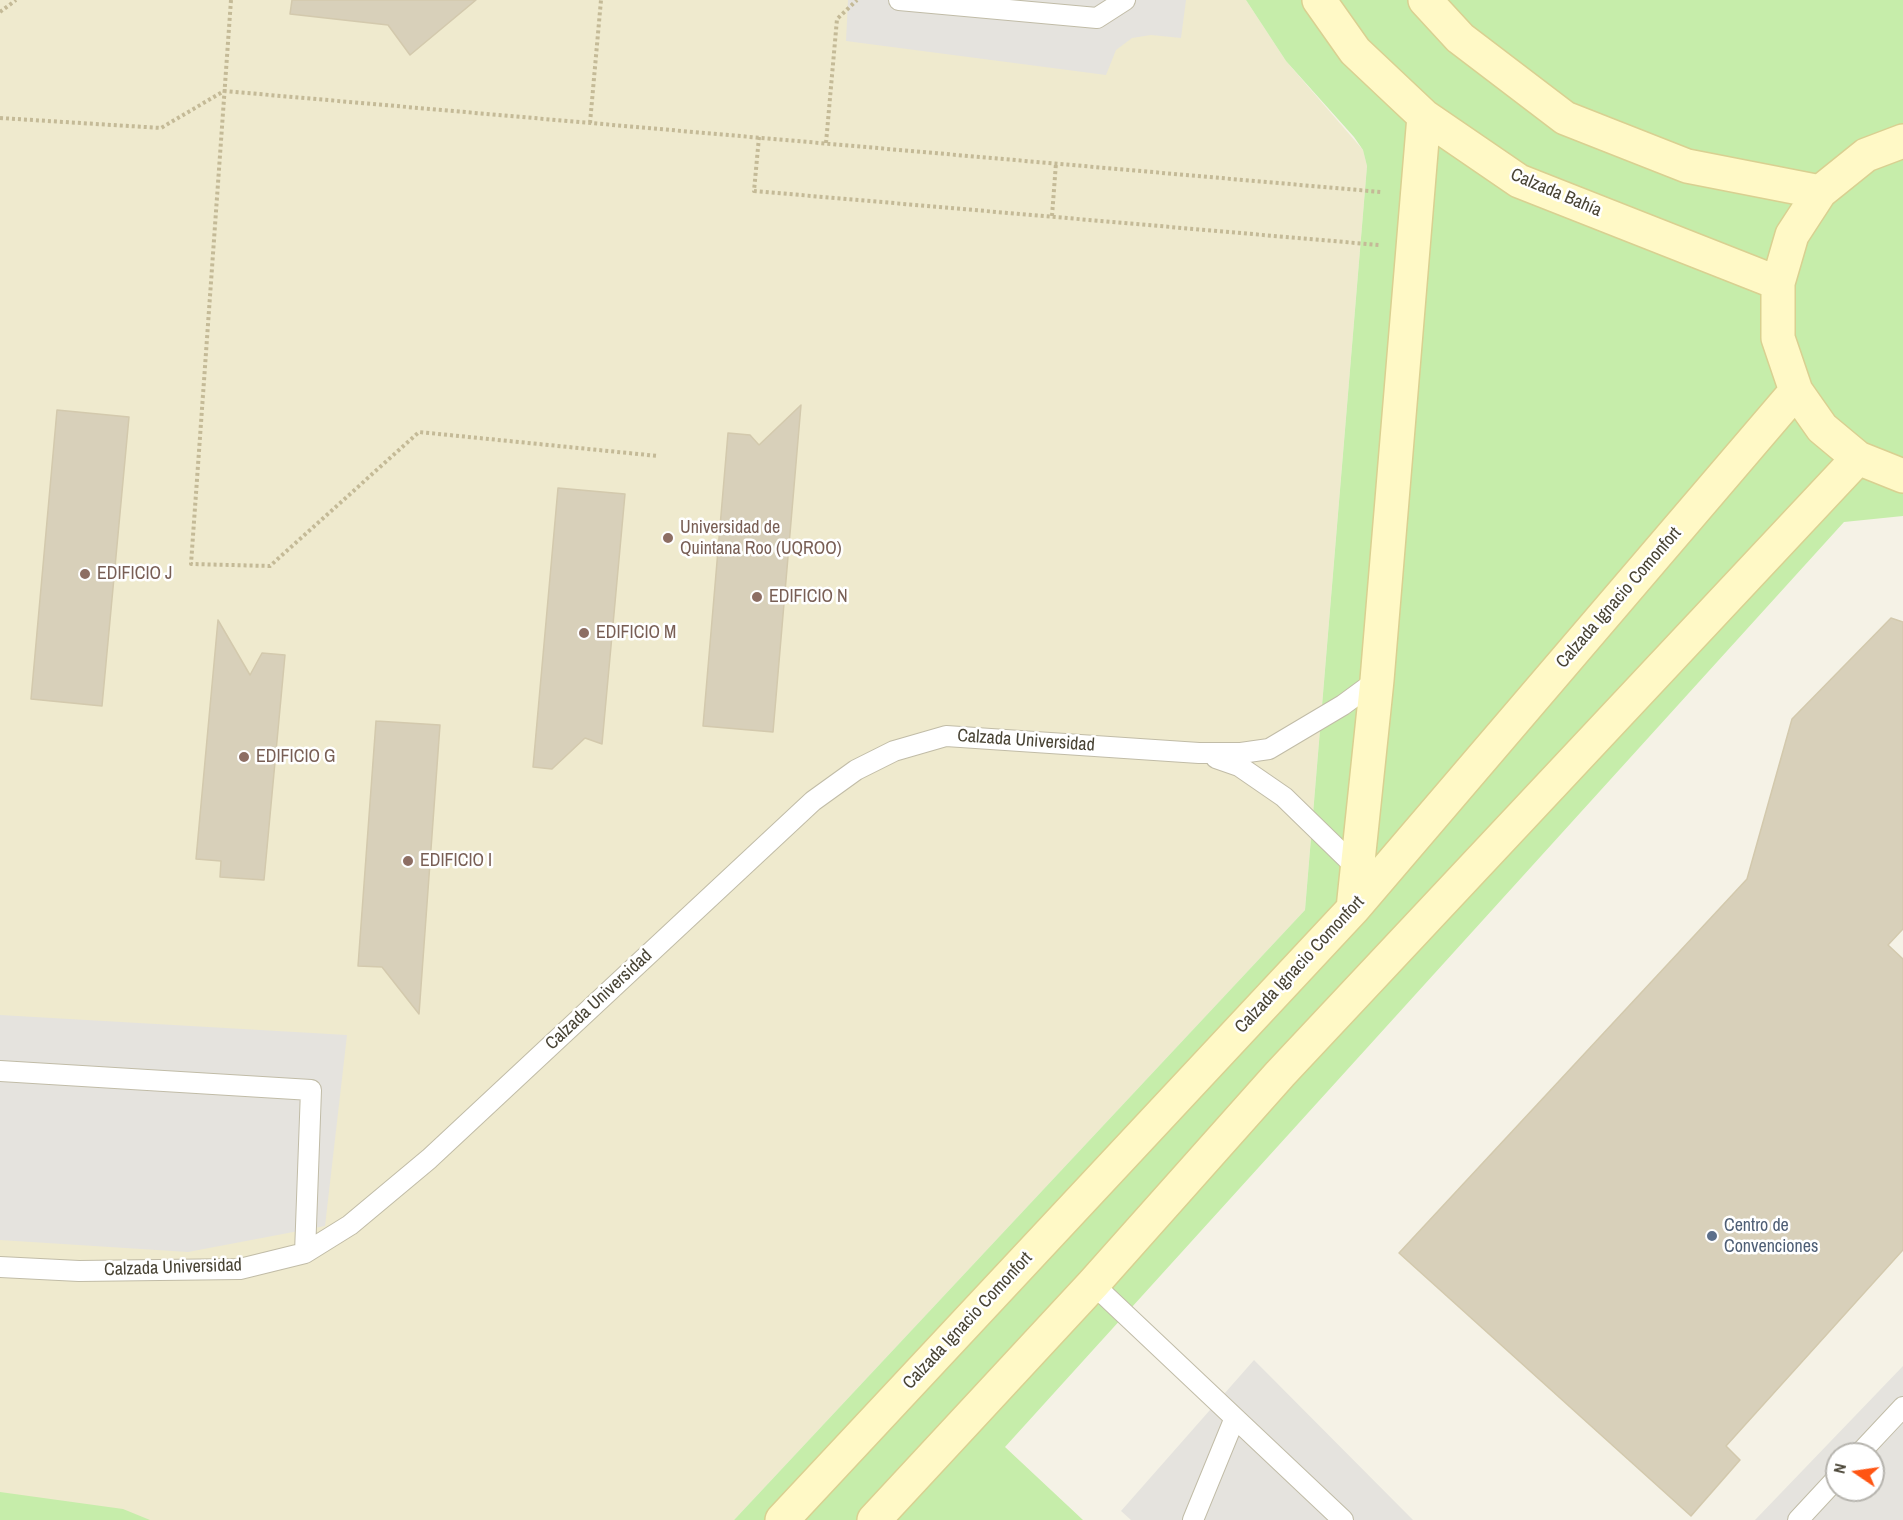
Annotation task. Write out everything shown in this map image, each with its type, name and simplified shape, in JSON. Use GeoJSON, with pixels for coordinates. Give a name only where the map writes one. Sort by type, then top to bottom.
{"type":"FeatureCollection","features":[{"type":"Feature","properties":{"kind":"main road","name":"Calzada Bahía"},"geometry":{"type":"LineString","coordinates":[[1319,0],[1355,51],[1424,116],[1519,181],[1778,282]]}},
{"type":"Feature","properties":{"kind":"main road"},"geometry":{"type":"LineString","coordinates":[[1425,0],[1460,38],[1565,118],[1687,166],[1820,192]]}},
{"type":"Feature","properties":{"kind":"main road"},"geometry":{"type":"LineString","coordinates":[[1353,909],[1377,680],[1424,116]]}},
{"type":"Feature","properties":{"kind":"main road"},"geometry":{"type":"LineString","coordinates":[[1903,141],[1866,155],[1820,192],[1792,235],[1778,282],[1778,338],[1796,391],[1822,428],[1857,458],[1903,476]]}},
{"type":"Feature","properties":{"kind":"main road","name":"Calzada Ignacio Comonfort"},"geometry":{"type":"LineString","coordinates":[[782,1520],[1353,909],[1796,391]]}},
{"type":"Feature","properties":{"kind":"main road"},"geometry":{"type":"LineString","coordinates":[[874,1520],[1093,1284],[1280,1074],[1857,458]]}},
{"type":"Feature","properties":{"kind":"lane"},"geometry":{"type":"LineString","coordinates":[[899,0],[1097,18],[1125,0]]}},
{"type":"Feature","properties":{"kind":"lane","name":"Calzada Universidad"},"geometry":{"type":"LineString","coordinates":[[0,1267],[79,1271],[240,1269],[305,1253],[350,1225],[429,1159],[813,801],[856,770],[894,751],[946,736],[1199,753],[1241,753],[1269,749],[1334,711],[1377,680]]}},
{"type":"Feature","properties":{"kind":"lane","name":"Calzada Universidad"},"geometry":{"type":"LineString","coordinates":[[1199,753],[1239,765],[1284,796],[1358,869]]}},
{"type":"Feature","properties":{"kind":"lane"},"geometry":{"type":"LineString","coordinates":[[0,1071],[311,1090],[305,1253]]}},
{"type":"Feature","properties":{"kind":"lane"},"geometry":{"type":"LineString","coordinates":[[1093,1284],[1234,1420],[1343,1520]]}},
{"type":"Feature","properties":{"kind":"lane"},"geometry":{"type":"LineString","coordinates":[[1870,1442],[1903,1407]]}},
{"type":"Feature","properties":{"kind":"lane"},"geometry":{"type":"LineString","coordinates":[[1193,1520],[1234,1420]]}},
{"type":"Feature","properties":{"kind":"lane"},"geometry":{"type":"LineString","coordinates":[[1798,1520],[1825,1491]]}},
{"type":"Feature","properties":{"kind":"path"},"geometry":{"type":"LineString","coordinates":[[0,12],[16,0]]}},
{"type":"Feature","properties":{"kind":"path"},"geometry":{"type":"LineString","coordinates":[[231,0],[191,564],[270,566],[419,432],[658,456]]}},
{"type":"Feature","properties":{"kind":"path"},"geometry":{"type":"LineString","coordinates":[[590,123],[601,0]]}},
{"type":"Feature","properties":{"kind":"path"},"geometry":{"type":"LineString","coordinates":[[826,143],[837,19],[858,0]]}},
{"type":"Feature","properties":{"kind":"path"},"geometry":{"type":"LineString","coordinates":[[0,118],[161,128],[224,91],[1418,195]]}},
{"type":"Feature","properties":{"kind":"path"},"geometry":{"type":"LineString","coordinates":[[759,137],[754,190],[1413,248]]}},
{"type":"Feature","properties":{"kind":"path"},"geometry":{"type":"LineString","coordinates":[[1052,217],[1056,163]]}},
{"type":"Feature","properties":{"kind":"shaded area","name":"Universidad de Quintana Roo (UQROO)"},"geometry":{"type":"Polygon","coordinates":[[[0,0],[1246,0],[1286,61],[1363,150],[1367,166],[1305,910],[734,1520],[0,1520],[0,0]]]}},
{"type":"Feature","properties":{"kind":"shaded area"},"geometry":{"type":"Polygon","coordinates":[[[848,0],[1186,0],[1181,38],[1151,35],[1132,38],[1116,50],[1106,75],[846,41],[848,0]]]}},
{"type":"Feature","properties":{"kind":"shaded area"},"geometry":{"type":"Polygon","coordinates":[[[0,1015],[347,1035],[325,1226],[188,1252],[0,1240],[0,1015]]]}},
{"type":"Feature","properties":{"kind":"shaded area"},"geometry":{"type":"Polygon","coordinates":[[[1254,1360],[1413,1520],[1131,1520],[1121,1511],[1254,1360]]]}},
{"type":"Feature","properties":{"kind":"shaded area"},"geometry":{"type":"Polygon","coordinates":[[[1903,1366],[1903,1520],[1755,1520],[1825,1447],[1825,1502],[1885,1502],[1885,1442],[1830,1442],[1903,1366]]]}},
{"type":"Feature","properties":{"kind":"green space"},"geometry":{"type":"Polygon","coordinates":[[[1246,0],[1903,0],[1903,516],[1844,522],[1005,1447],[1083,1520],[734,1520],[1305,910],[1367,166],[1363,150],[1354,137],[1286,61],[1246,0]]]}},
{"type":"Feature","properties":{"kind":"green space"},"geometry":{"type":"Polygon","coordinates":[[[0,1492],[123,1509],[150,1520],[0,1520],[0,1492]]]}},
{"type":"Feature","properties":{"kind":"building"},"geometry":{"type":"Polygon","coordinates":[[[292,0],[476,0],[410,55],[388,25],[290,14],[292,0]]]}},
{"type":"Feature","properties":{"kind":"building"},"geometry":{"type":"Polygon","coordinates":[[[801,405],[773,732],[703,726],[728,433],[750,435],[759,445],[801,405]]]}},
{"type":"Feature","properties":{"kind":"building"},"geometry":{"type":"Polygon","coordinates":[[[57,410],[129,417],[102,706],[31,699],[57,410]]]}},
{"type":"Feature","properties":{"kind":"building"},"geometry":{"type":"Polygon","coordinates":[[[558,488],[625,494],[602,744],[585,738],[552,769],[533,767],[558,488]]]}},
{"type":"Feature","properties":{"kind":"building"},"geometry":{"type":"Polygon","coordinates":[[[1891,618],[1903,622],[1903,929],[1888,945],[1903,959],[1903,1250],[1726,1446],[1740,1460],[1691,1516],[1399,1253],[1747,879],[1792,719],[1891,618]]]}},
{"type":"Feature","properties":{"kind":"building"},"geometry":{"type":"Polygon","coordinates":[[[218,620],[250,675],[262,653],[285,655],[264,880],[220,877],[221,861],[196,859],[218,620]]]}},
{"type":"Feature","properties":{"kind":"building"},"geometry":{"type":"Polygon","coordinates":[[[376,721],[440,725],[419,1014],[382,967],[358,966],[376,721]]]}},
{"type":"Feature","properties":{"kind":"place","name":"Universidad de Quintana Roo (UQROO)"},"geometry":{"type":"Point","coordinates":[668,538]}},
{"type":"Feature","properties":{"kind":"place","name":"EDIFICIO J"},"geometry":{"type":"Point","coordinates":[85,574]}},
{"type":"Feature","properties":{"kind":"place","name":"EDIFICIO N"},"geometry":{"type":"Point","coordinates":[757,597]}},
{"type":"Feature","properties":{"kind":"place","name":"EDIFICIO M"},"geometry":{"type":"Point","coordinates":[584,633]}},
{"type":"Feature","properties":{"kind":"place","name":"EDIFICIO G"},"geometry":{"type":"Point","coordinates":[244,757]}},
{"type":"Feature","properties":{"kind":"place","name":"EDIFICIO I"},"geometry":{"type":"Point","coordinates":[408,861]}},
{"type":"Feature","properties":{"kind":"place","name":"Centro de Convenciones"},"geometry":{"type":"Point","coordinates":[1712,1236]}}]}
